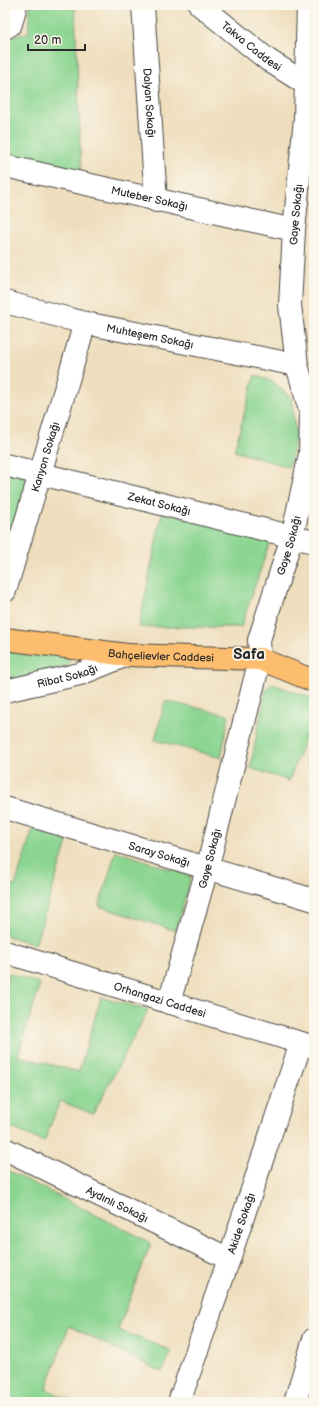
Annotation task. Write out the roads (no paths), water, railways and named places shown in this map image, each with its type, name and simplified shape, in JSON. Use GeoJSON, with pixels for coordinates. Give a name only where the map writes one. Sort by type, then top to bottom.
{"type":"FeatureCollection","features":[{"type":"Feature","properties":{"kind":"main road","name":"Bahçelievler Caddesi"},"geometry":{"type":"LineString","coordinates":[[5,639],[127,655],[260,659],[314,681]]}},
{"type":"Feature","properties":{"kind":"street"},"geometry":{"type":"LineString","coordinates":[[5,28],[11,24],[16,5]]}},
{"type":"Feature","properties":{"kind":"street","name":"Dalyan Sokağı"},"geometry":{"type":"LineString","coordinates":[[143,5],[156,201]]}},
{"type":"Feature","properties":{"kind":"street","name":"Takva Caddesi"},"geometry":{"type":"LineString","coordinates":[[200,5],[268,60],[306,84]]}},
{"type":"Feature","properties":{"kind":"street","name":"Gaye Sokağı"},"geometry":{"type":"LineString","coordinates":[[169,1002],[207,869],[260,659],[259,640],[292,537],[310,454],[312,414],[297,365],[290,305],[294,230],[309,119],[306,84],[308,5]]}},
{"type":"Feature","properties":{"kind":"street","name":"Muteber Sokağı"},"geometry":{"type":"LineString","coordinates":[[5,166],[156,201],[294,230]]}},
{"type":"Feature","properties":{"kind":"street","name":"Muhteşem Sokağı"},"geometry":{"type":"LineString","coordinates":[[5,302],[86,323],[297,365]]}},
{"type":"Feature","properties":{"kind":"street","name":"Kanyon Sokağı"},"geometry":{"type":"LineString","coordinates":[[5,591],[86,323]]}},
{"type":"Feature","properties":{"kind":"street","name":"Zekat Sokağı"},"geometry":{"type":"LineString","coordinates":[[5,465],[40,475],[149,500],[314,542]]}},
{"type":"Feature","properties":{"kind":"street","name":"Ribat Sokağı"},"geometry":{"type":"LineString","coordinates":[[5,691],[80,674],[127,655]]}},
{"type":"Feature","properties":{"kind":"street","name":"Saray Sokağı"},"geometry":{"type":"LineString","coordinates":[[5,808],[314,900]]}},
{"type":"Feature","properties":{"kind":"street","name":"Orhangazi Caddesi"},"geometry":{"type":"LineString","coordinates":[[5,952],[307,1045]]}},
{"type":"Feature","properties":{"kind":"street","name":"Akide Sokağı"},"geometry":{"type":"LineString","coordinates":[[179,1402],[307,1045]]}},
{"type":"Feature","properties":{"kind":"street","name":"Aydınlı Sokağı"},"geometry":{"type":"LineString","coordinates":[[5,1149],[230,1259]]}},
{"type":"Feature","properties":{"kind":"street"},"geometry":{"type":"LineString","coordinates":[[294,1402],[314,1339]]}},
{"type":"Feature","properties":{"kind":"district","name":"Safa"},"geometry":{"type":"Point","coordinates":[249,654]}}]}
